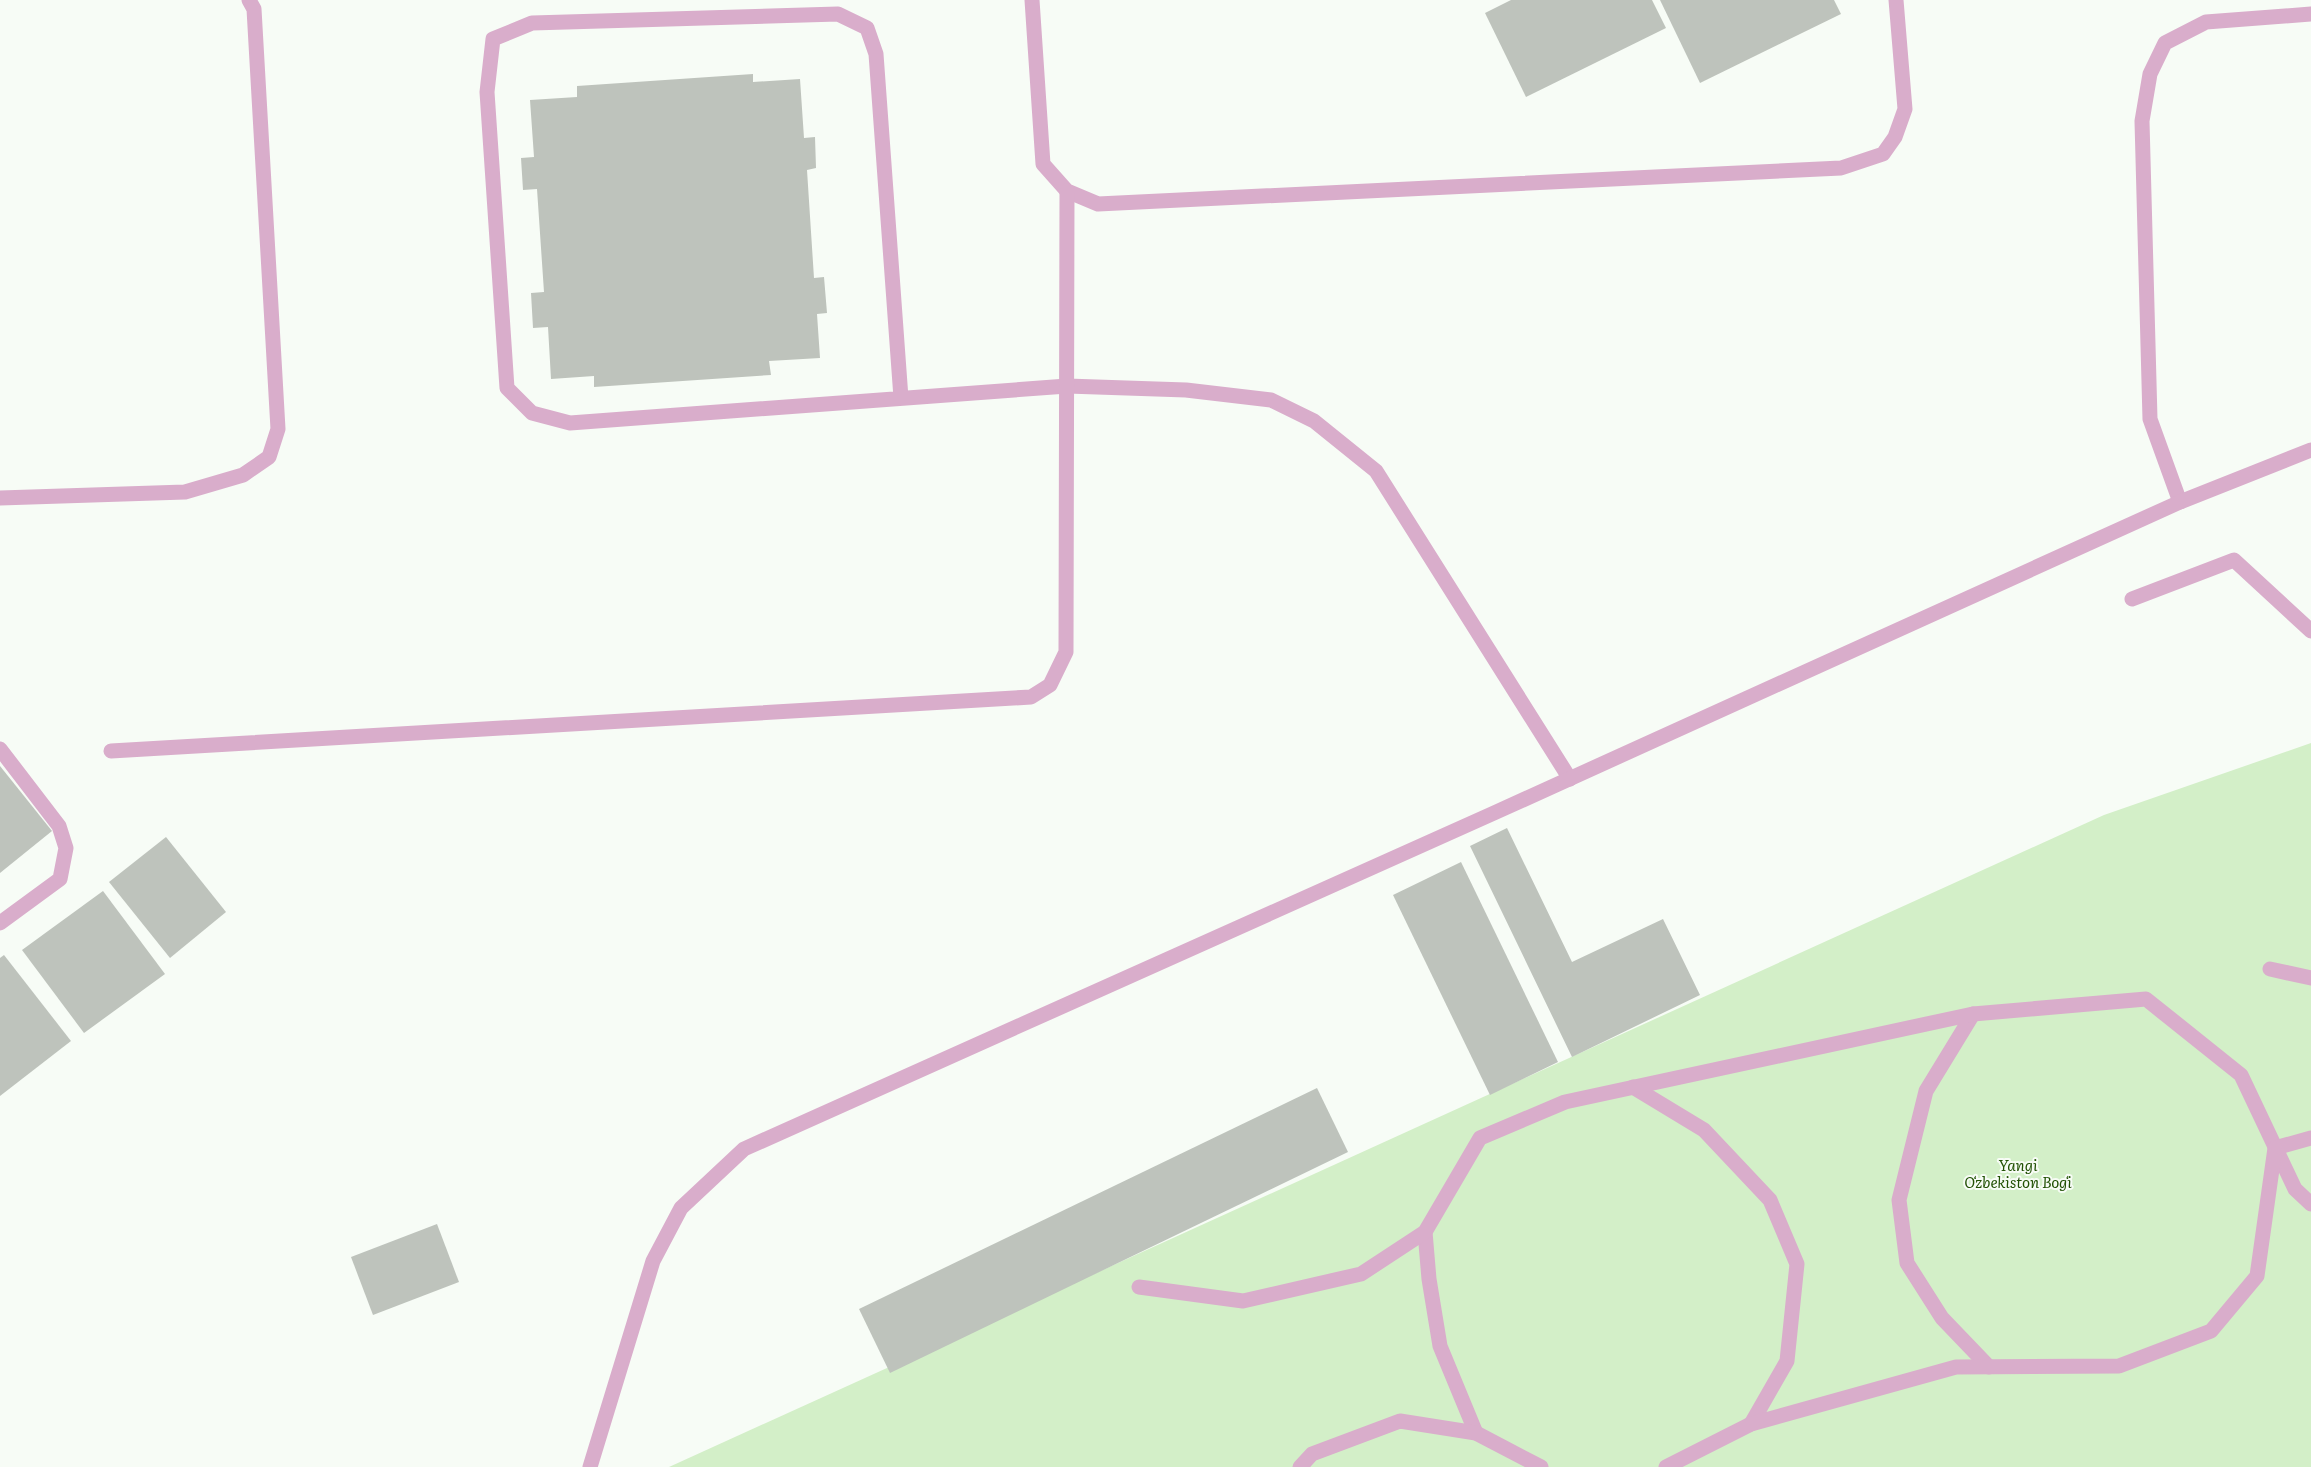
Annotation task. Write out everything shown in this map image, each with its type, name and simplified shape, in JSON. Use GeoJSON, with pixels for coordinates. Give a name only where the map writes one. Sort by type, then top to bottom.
{"type":"FeatureCollection","features":[{"type":"Feature","properties":{"kind":"street"},"geometry":{"type":"LineString","coordinates":[[0,498],[185,492],[243,475],[269,457],[278,429],[254,9],[249,0]]}},
{"type":"Feature","properties":{"kind":"street"},"geometry":{"type":"LineString","coordinates":[[1032,0],[1043,164],[1067,191],[1098,204],[1841,168],[1883,154],[1895,137],[1905,109],[1896,0]]}},
{"type":"Feature","properties":{"kind":"street"},"geometry":{"type":"LineString","coordinates":[[901,398],[876,54],[867,28],[838,14],[532,23],[493,40],[487,92],[507,388],[532,413],[570,423],[1067,386],[1186,390],[1271,400],[1314,421],[1376,471],[1570,779]]}},
{"type":"Feature","properties":{"kind":"street"},"geometry":{"type":"LineString","coordinates":[[2180,502],[2150,419],[2142,121],[2150,74],[2165,43],[2206,22],[2311,14]]}},
{"type":"Feature","properties":{"kind":"street"},"geometry":{"type":"LineString","coordinates":[[111,751],[1031,697],[1050,685],[1066,652],[1067,191]]}},
{"type":"Feature","properties":{"kind":"street"},"geometry":{"type":"LineString","coordinates":[[590,1467],[654,1261],[681,1208],[744,1149],[1570,779],[2180,502],[2311,450]]}},
{"type":"Feature","properties":{"kind":"street"},"geometry":{"type":"LineString","coordinates":[[2132,599],[2234,560],[2311,631]]}},
{"type":"Feature","properties":{"kind":"street"},"geometry":{"type":"LineString","coordinates":[[0,749],[59,826],[66,848],[60,879],[0,923]]}},
{"type":"Feature","properties":{"kind":"street"},"geometry":{"type":"LineString","coordinates":[[2270,969],[2311,978]]}},
{"type":"Feature","properties":{"kind":"street"},"geometry":{"type":"LineString","coordinates":[[1139,1287],[1243,1302],[1361,1274],[1425,1232],[1480,1138],[1565,1102],[1973,1014],[2146,999],[2241,1075],[2295,1189],[2311,1204]]}},
{"type":"Feature","properties":{"kind":"street"},"geometry":{"type":"LineString","coordinates":[[1973,1014],[1926,1091],[1899,1200],[1907,1263],[1942,1318],[1989,1367]]}},
{"type":"Feature","properties":{"kind":"street"},"geometry":{"type":"LineString","coordinates":[[1633,1087],[1704,1130],[1770,1200],[1797,1264],[1787,1361],[1751,1424]]}},
{"type":"Feature","properties":{"kind":"street"},"geometry":{"type":"LineString","coordinates":[[2276,1148],[2311,1138]]}},
{"type":"Feature","properties":{"kind":"street"},"geometry":{"type":"LineString","coordinates":[[1666,1467],[1751,1424],[1956,1367],[2119,1366],[2211,1331],[2257,1276],[2276,1148]]}},
{"type":"Feature","properties":{"kind":"street"},"geometry":{"type":"LineString","coordinates":[[1425,1232],[1429,1280],[1440,1346],[1476,1433]]}},
{"type":"Feature","properties":{"kind":"street"},"geometry":{"type":"LineString","coordinates":[[1300,1467],[1312,1454],[1400,1421],[1476,1433],[1541,1467]]}},
{"type":"Feature","properties":{"kind":"green space","name":"Yangi Oʻzbekiston Bogʻi"},"geometry":{"type":"Polygon","coordinates":[[[2311,743],[2311,1467],[669,1467],[2104,815],[2311,743]]]}},
{"type":"Feature","properties":{"kind":"building"},"geometry":{"type":"Polygon","coordinates":[[[1511,0],[1652,0],[1666,28],[1526,97],[1485,13],[1511,0]]]}},
{"type":"Feature","properties":{"kind":"building"},"geometry":{"type":"Polygon","coordinates":[[[1660,0],[1834,0],[1841,14],[1700,83],[1660,0]]]}},
{"type":"Feature","properties":{"kind":"building"},"geometry":{"type":"Polygon","coordinates":[[[753,74],[753,82],[800,79],[804,138],[815,137],[816,168],[807,170],[814,278],[824,277],[827,313],[817,314],[820,358],[769,361],[771,375],[594,387],[594,376],[551,379],[548,327],[533,328],[531,293],[544,292],[537,189],[523,190],[521,158],[534,157],[530,100],[577,97],[577,86],[753,74]]]}},
{"type":"Feature","properties":{"kind":"building"},"geometry":{"type":"Polygon","coordinates":[[[0,766],[52,831],[0,873],[0,766]]]}},
{"type":"Feature","properties":{"kind":"building"},"geometry":{"type":"Polygon","coordinates":[[[1507,828],[1572,962],[1663,919],[1700,995],[1572,1057],[1470,846],[1507,828]]]}},
{"type":"Feature","properties":{"kind":"building"},"geometry":{"type":"Polygon","coordinates":[[[166,837],[226,912],[170,958],[109,882],[166,837]]]}},
{"type":"Feature","properties":{"kind":"building"},"geometry":{"type":"Polygon","coordinates":[[[1461,862],[1558,1062],[1490,1095],[1393,895],[1461,862]]]}},
{"type":"Feature","properties":{"kind":"building"},"geometry":{"type":"Polygon","coordinates":[[[103,891],[165,974],[84,1033],[22,950],[103,891]]]}},
{"type":"Feature","properties":{"kind":"building"},"geometry":{"type":"Polygon","coordinates":[[[4,955],[71,1041],[0,1096],[0,958],[4,955]]]}},
{"type":"Feature","properties":{"kind":"building"},"geometry":{"type":"Polygon","coordinates":[[[1317,1088],[1348,1152],[890,1373],[859,1309],[1317,1088]]]}},
{"type":"Feature","properties":{"kind":"building"},"geometry":{"type":"Polygon","coordinates":[[[437,1224],[459,1282],[373,1315],[351,1257],[437,1224]]]}}]}
